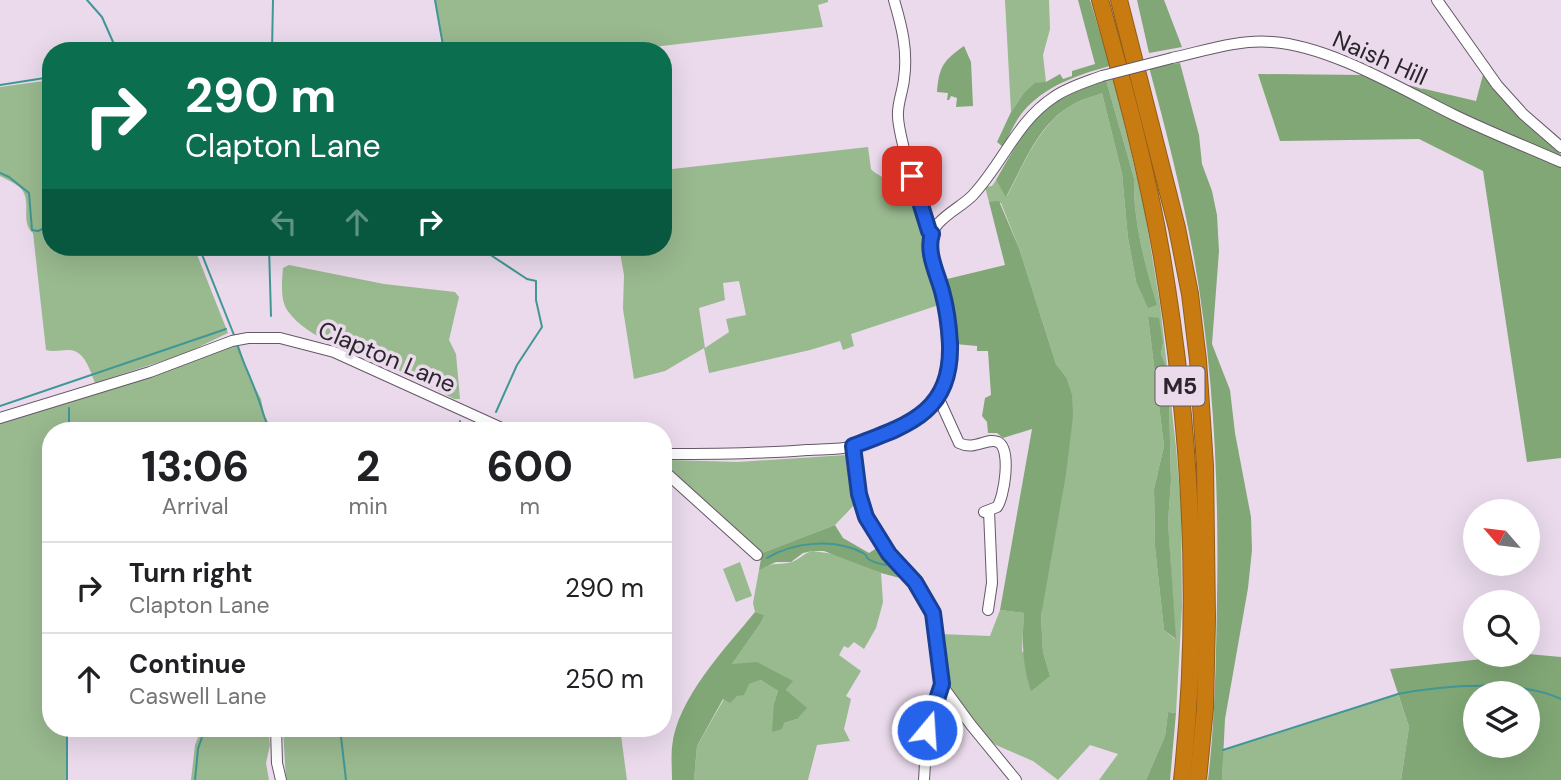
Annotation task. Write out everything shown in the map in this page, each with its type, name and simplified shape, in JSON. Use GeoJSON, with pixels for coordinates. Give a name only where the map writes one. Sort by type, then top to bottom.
{"type":"FeatureCollection","features":[{"type":"Feature","properties":{"kind":"highway","name":"M5"},"geometry":{"type":"LineString","coordinates":[[1100,0],[1149,191],[1162,257],[1181,390],[1188,478],[1191,589],[1189,703],[1182,780]]}},
{"type":"Feature","properties":{"kind":"highway","name":"M5"},"geometry":{"type":"LineString","coordinates":[[1119,0],[1177,228],[1190,294],[1198,360],[1205,466],[1207,618],[1205,708],[1198,780]]}},
{"type":"Feature","properties":{"kind":"street"},"geometry":{"type":"LineString","coordinates":[[672,454],[774,453],[853,446],[915,419],[939,398],[948,377],[949,322],[930,247],[932,234],[922,211],[900,135],[897,115],[906,61],[904,36],[894,0]]}},
{"type":"Feature","properties":{"kind":"street"},"geometry":{"type":"LineString","coordinates":[[1437,0],[1497,85],[1523,114],[1561,147]]}},
{"type":"Feature","properties":{"kind":"street","name":"Naish Hill"},"geometry":{"type":"LineString","coordinates":[[932,234],[940,222],[970,198],[1001,162],[1031,115],[1054,97],[1076,85],[1102,76],[1244,43],[1292,44],[1369,73],[1476,126],[1561,162]]}},
{"type":"Feature","properties":{"kind":"street","name":"Clapton Lane"},"geometry":{"type":"LineString","coordinates":[[0,418],[150,372],[232,341],[280,338],[334,352],[488,422]]}},
{"type":"Feature","properties":{"kind":"street"},"geometry":{"type":"LineString","coordinates":[[939,398],[955,436],[962,445],[971,447],[993,442],[1003,447],[1006,463],[1002,499],[997,508],[986,511],[992,583],[988,610]]}},
{"type":"Feature","properties":{"kind":"street"},"geometry":{"type":"LineString","coordinates":[[853,446],[859,494],[866,517],[886,549],[915,582],[931,607],[942,684],[927,730],[924,780]]}},
{"type":"Feature","properties":{"kind":"street"},"geometry":{"type":"LineString","coordinates":[[672,478],[757,555]]}},
{"type":"Feature","properties":{"kind":"street"},"geometry":{"type":"LineString","coordinates":[[942,684],[1016,780]]}},
{"type":"Feature","properties":{"kind":"street"},"geometry":{"type":"LineString","coordinates":[[276,737],[276,763],[281,780]]}},
{"type":"Feature","properties":{"kind":"green space"},"geometry":{"type":"Polygon","coordinates":[[[435,0],[828,0],[818,5],[823,27],[672,45],[672,42],[443,42],[435,0]]]}},
{"type":"Feature","properties":{"kind":"green space"},"geometry":{"type":"Polygon","coordinates":[[[1005,0],[1049,0],[1050,29],[1043,55],[1046,82],[1023,94],[1011,112],[1005,0]]]}},
{"type":"Feature","properties":{"kind":"green space"},"geometry":{"type":"Polygon","coordinates":[[[1078,0],[1090,0],[1110,66],[1073,78],[1040,96],[1019,117],[1003,147],[997,142],[1011,112],[1023,94],[1035,83],[1046,82],[1060,74],[1063,79],[1072,76],[1072,71],[1095,64],[1078,0]]]}},
{"type":"Feature","properties":{"kind":"green space"},"geometry":{"type":"Polygon","coordinates":[[[1137,0],[1164,0],[1182,47],[1149,53],[1137,0]]]}},
{"type":"Feature","properties":{"kind":"green space"},"geometry":{"type":"Polygon","coordinates":[[[964,46],[971,62],[973,106],[956,107],[957,98],[951,96],[947,100],[948,93],[937,92],[938,83],[944,64],[964,46]]]}},
{"type":"Feature","properties":{"kind":"green space"},"geometry":{"type":"Polygon","coordinates":[[[1180,63],[1199,135],[1202,164],[1217,215],[1219,251],[1212,344],[1230,390],[1251,517],[1252,550],[1248,588],[1225,719],[1222,780],[1208,780],[1215,690],[1217,557],[1211,386],[1201,300],[1189,234],[1149,67],[1180,63]]]}},
{"type":"Feature","properties":{"kind":"green space"},"geometry":{"type":"Polygon","coordinates":[[[1484,71],[1519,116],[1561,154],[1561,458],[1527,462],[1483,171],[1419,139],[1280,141],[1258,74],[1365,75],[1476,101],[1484,71]]]}},
{"type":"Feature","properties":{"kind":"green space"},"geometry":{"type":"Polygon","coordinates":[[[1113,77],[1144,207],[1160,304],[1176,447],[1181,506],[1182,607],[1176,713],[1168,712],[1165,736],[1146,780],[1099,780],[1118,754],[1090,745],[1058,780],[1033,761],[988,739],[949,687],[940,634],[990,636],[1000,610],[1024,613],[1022,651],[1050,676],[1043,652],[1041,616],[1066,377],[1056,364],[1019,248],[1001,203],[989,202],[985,187],[992,186],[996,180],[1007,196],[1041,134],[1050,123],[1076,103],[1102,93],[1122,174],[1128,238],[1136,281],[1157,306],[1138,227],[1134,178],[1106,80],[1113,77]],[[1148,317],[1164,446],[1154,489],[1155,547],[1164,630],[1175,639],[1168,522],[1171,482],[1169,400],[1166,366],[1161,354],[1163,343],[1148,317]]]}},
{"type":"Feature","properties":{"kind":"green space"},"geometry":{"type":"Polygon","coordinates":[[[1106,80],[1134,178],[1138,227],[1157,305],[1148,308],[1136,281],[1128,238],[1122,174],[1102,93],[1076,103],[1050,123],[1033,146],[1006,197],[996,180],[1023,135],[1040,115],[1066,96],[1106,80]]]}},
{"type":"Feature","properties":{"kind":"green space"},"geometry":{"type":"Polygon","coordinates":[[[42,81],[42,256],[198,256],[228,333],[184,354],[95,383],[86,361],[78,353],[46,350],[33,233],[26,219],[26,198],[20,188],[0,176],[0,87],[42,81]]]}},
{"type":"Feature","properties":{"kind":"green space"},"geometry":{"type":"Polygon","coordinates":[[[868,147],[871,169],[874,172],[904,190],[911,189],[942,304],[851,334],[854,346],[843,350],[840,341],[709,373],[704,348],[665,371],[634,379],[623,309],[624,275],[621,256],[672,256],[672,169],[868,147]],[[739,281],[723,283],[725,300],[699,308],[705,348],[729,332],[726,319],[746,315],[739,281]]]}},
{"type":"Feature","properties":{"kind":"green space"},"geometry":{"type":"Polygon","coordinates":[[[999,201],[1019,248],[1056,364],[1066,377],[1072,395],[1073,416],[1066,474],[1041,616],[1043,652],[1050,676],[1031,691],[1023,652],[1024,613],[1000,610],[1032,429],[1003,438],[997,433],[988,433],[987,422],[982,416],[985,398],[991,395],[988,351],[977,351],[977,346],[955,344],[955,321],[943,280],[1005,265],[989,202],[999,201]]]}},
{"type":"Feature","properties":{"kind":"green space"},"geometry":{"type":"Polygon","coordinates":[[[289,265],[384,284],[455,292],[459,297],[449,340],[456,354],[460,399],[454,399],[386,364],[307,330],[296,321],[283,301],[283,268],[289,265]]]}},
{"type":"Feature","properties":{"kind":"green space"},"geometry":{"type":"Polygon","coordinates":[[[1148,317],[1159,318],[1163,343],[1161,354],[1166,366],[1169,400],[1171,482],[1168,522],[1176,639],[1164,630],[1155,547],[1154,489],[1164,446],[1148,317]]]}},
{"type":"Feature","properties":{"kind":"green space"},"geometry":{"type":"Polygon","coordinates":[[[238,343],[268,422],[42,422],[42,737],[67,737],[67,780],[0,780],[0,423],[238,343]]]}},
{"type":"Feature","properties":{"kind":"green space"},"geometry":{"type":"Polygon","coordinates":[[[846,455],[850,460],[856,503],[835,525],[762,553],[672,470],[672,460],[738,462],[846,455]]]}},
{"type":"Feature","properties":{"kind":"green space"},"geometry":{"type":"Polygon","coordinates":[[[835,525],[843,538],[869,553],[880,546],[911,581],[881,573],[824,551],[803,553],[791,562],[776,562],[759,570],[762,553],[835,525]]]}},
{"type":"Feature","properties":{"kind":"green space"},"geometry":{"type":"Polygon","coordinates":[[[812,551],[834,554],[881,573],[883,602],[876,628],[864,649],[854,642],[848,648],[844,646],[839,655],[861,671],[846,696],[851,699],[844,729],[850,741],[817,745],[808,780],[694,780],[697,746],[724,699],[730,702],[748,684],[761,680],[778,691],[774,703],[784,723],[797,719],[786,690],[792,682],[732,664],[760,624],[763,615],[755,612],[753,603],[759,570],[792,562],[812,551]]]}},
{"type":"Feature","properties":{"kind":"green space"},"geometry":{"type":"Polygon","coordinates":[[[740,562],[752,596],[736,602],[723,569],[740,562]]]}},
{"type":"Feature","properties":{"kind":"green space"},"geometry":{"type":"Polygon","coordinates":[[[755,612],[764,615],[732,664],[757,662],[793,681],[786,690],[807,708],[797,719],[784,723],[782,729],[772,732],[774,703],[778,691],[761,680],[749,684],[744,695],[737,696],[730,703],[723,699],[697,746],[694,780],[672,780],[672,747],[683,710],[704,675],[755,612]]]}},
{"type":"Feature","properties":{"kind":"green space"},"geometry":{"type":"Polygon","coordinates":[[[1540,655],[1561,657],[1561,780],[1401,780],[1409,727],[1390,669],[1463,661],[1463,667],[1540,667],[1540,655]]]}},
{"type":"Feature","properties":{"kind":"green space"},"geometry":{"type":"Polygon","coordinates":[[[1398,694],[1409,727],[1401,780],[1222,780],[1223,750],[1398,694]]]}},
{"type":"Feature","properties":{"kind":"green space"},"geometry":{"type":"Polygon","coordinates":[[[1168,712],[1176,713],[1170,780],[1146,780],[1165,736],[1168,712]]]}},
{"type":"Feature","properties":{"kind":"green space"},"geometry":{"type":"Polygon","coordinates":[[[198,737],[269,737],[266,763],[269,780],[191,780],[198,737]]]}},
{"type":"Feature","properties":{"kind":"green space"},"geometry":{"type":"Polygon","coordinates":[[[284,737],[621,737],[627,780],[286,780],[284,737]]]}},
{"type":"Feature","properties":{"kind":"waterway"},"geometry":{"type":"LineString","coordinates":[[87,0],[102,17],[113,42]]}},
{"type":"Feature","properties":{"kind":"waterway"},"geometry":{"type":"LineString","coordinates":[[272,42],[273,0]]}},
{"type":"Feature","properties":{"kind":"waterway"},"geometry":{"type":"LineString","coordinates":[[435,0],[442,42]]}},
{"type":"Feature","properties":{"kind":"waterway"},"geometry":{"type":"LineString","coordinates":[[0,85],[42,78]]}},
{"type":"Feature","properties":{"kind":"waterway"},"geometry":{"type":"LineString","coordinates":[[0,173],[29,193],[32,230],[42,229]]}},
{"type":"Feature","properties":{"kind":"waterway"},"geometry":{"type":"LineString","coordinates":[[203,256],[234,335]]}},
{"type":"Feature","properties":{"kind":"waterway"},"geometry":{"type":"LineString","coordinates":[[269,256],[271,316]]}},
{"type":"Feature","properties":{"kind":"waterway"},"geometry":{"type":"LineString","coordinates":[[492,256],[527,279],[536,281],[536,300],[542,327],[517,365],[496,412]]}},
{"type":"Feature","properties":{"kind":"waterway"},"geometry":{"type":"LineString","coordinates":[[0,406],[226,329]]}},
{"type":"Feature","properties":{"kind":"waterway"},"geometry":{"type":"LineString","coordinates":[[237,344],[266,422]]}},
{"type":"Feature","properties":{"kind":"waterway"},"geometry":{"type":"LineString","coordinates":[[69,408],[69,422]]}},
{"type":"Feature","properties":{"kind":"waterway"},"geometry":{"type":"LineString","coordinates":[[767,558],[801,545],[827,544],[852,548],[872,561],[886,565]]}},
{"type":"Feature","properties":{"kind":"waterway"},"geometry":{"type":"LineString","coordinates":[[1223,750],[1398,694],[1416,691],[1458,686],[1503,686],[1544,693],[1561,699]]}},
{"type":"Feature","properties":{"kind":"waterway"},"geometry":{"type":"LineString","coordinates":[[67,737],[67,780]]}},
{"type":"Feature","properties":{"kind":"waterway"},"geometry":{"type":"LineString","coordinates":[[195,780],[202,737]]}},
{"type":"Feature","properties":{"kind":"waterway"},"geometry":{"type":"LineString","coordinates":[[341,737],[346,780]]}},
{"type":"Feature","properties":{"kind":"route"},"geometry":{"type":"LineString","coordinates":[[912,176],[932,234],[930,247],[947,306],[950,349],[948,377],[943,392],[928,410],[902,426],[853,446],[861,506],[866,517],[889,554],[915,582],[933,613],[942,684],[927,730]]}}]}
